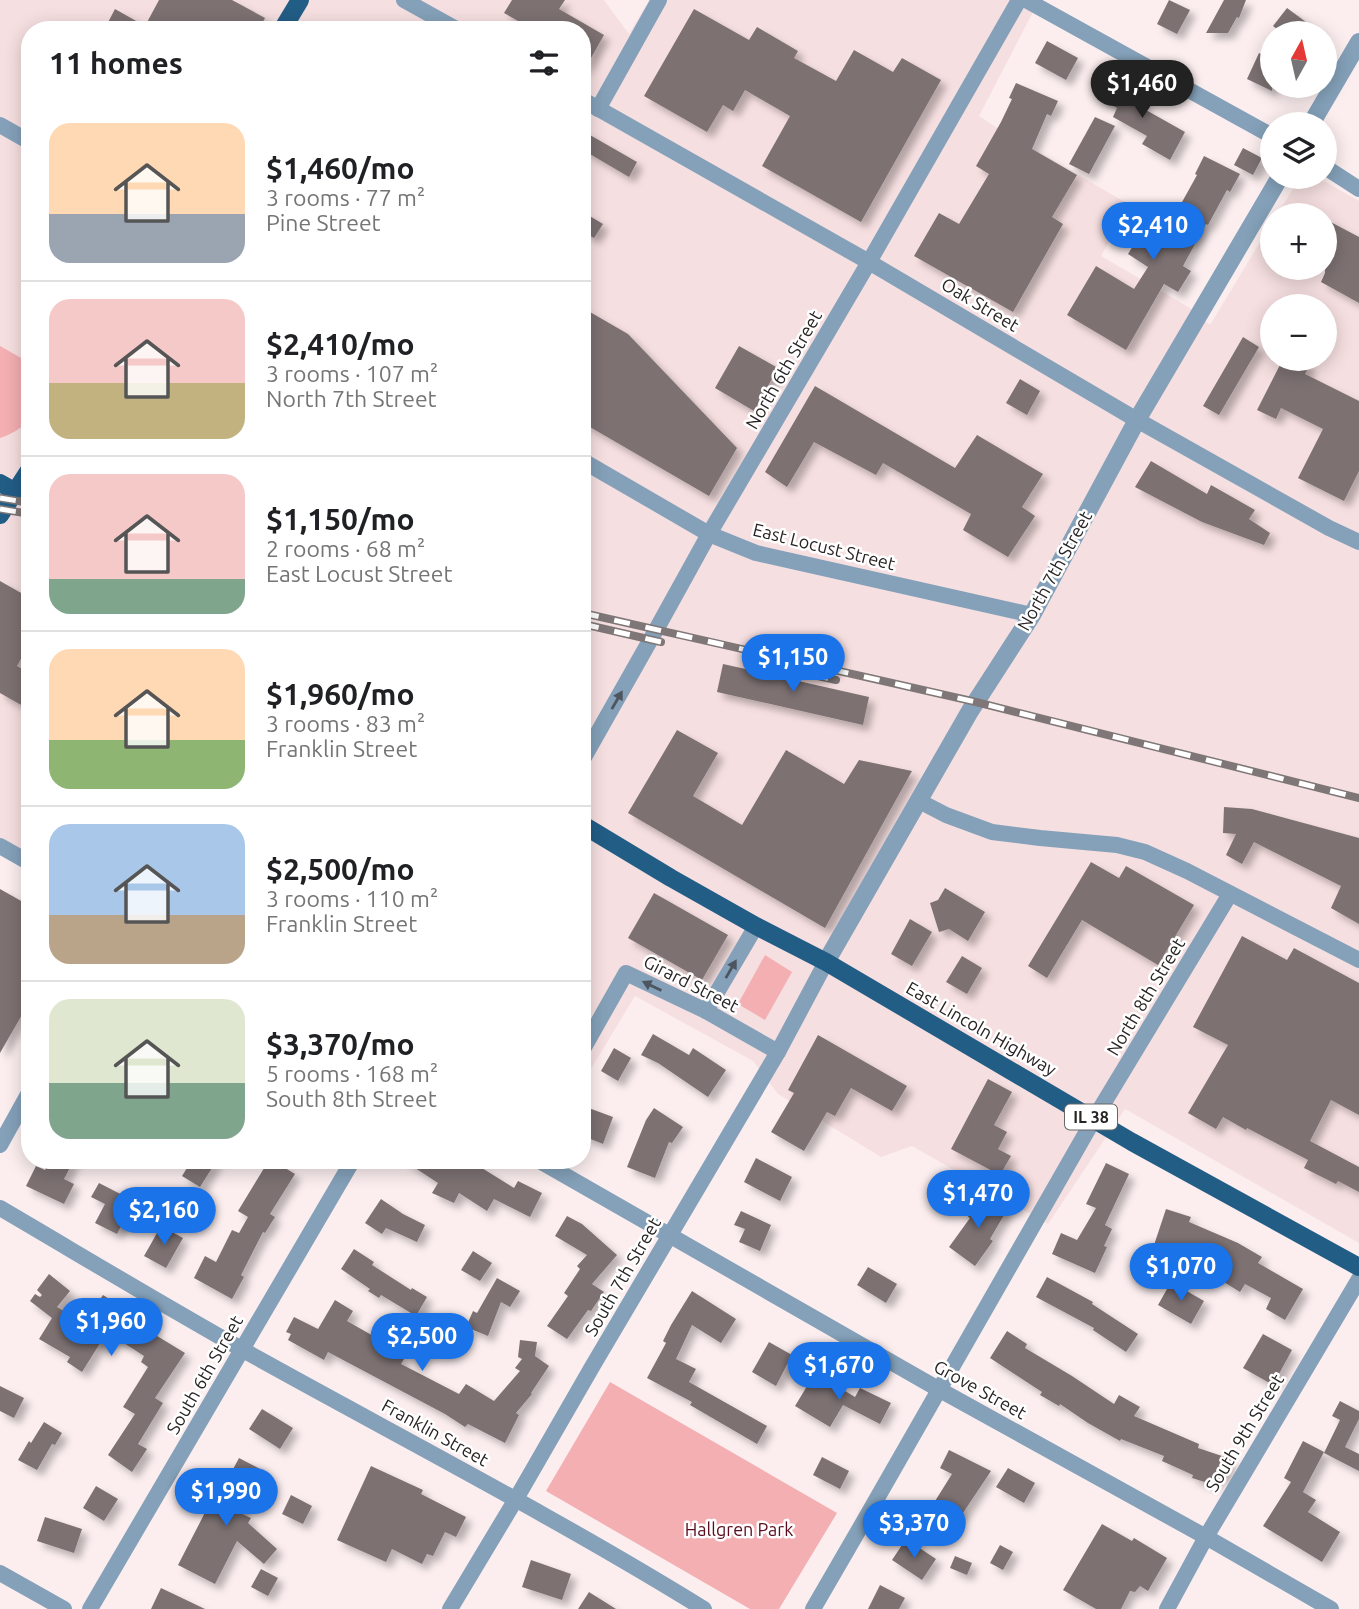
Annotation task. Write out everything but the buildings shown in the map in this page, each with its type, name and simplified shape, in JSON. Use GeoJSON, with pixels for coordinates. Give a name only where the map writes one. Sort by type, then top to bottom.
{"type":"FeatureCollection","features":[{"type":"Feature","properties":{"kind":"main road"},"geometry":{"type":"LineString","coordinates":[[287,21],[300,0]]}},
{"type":"Feature","properties":{"kind":"main road"},"geometry":{"type":"LineString","coordinates":[[0,515],[15,492]]}},
{"type":"Feature","properties":{"kind":"main road","name":"East Lincoln Highway"},"geometry":{"type":"LineString","coordinates":[[591,830],[671,878],[825,962],[1132,1142],[1359,1268]]}},
{"type":"Feature","properties":{"kind":"street"},"geometry":{"type":"LineString","coordinates":[[404,0],[442,21]]}},
{"type":"Feature","properties":{"kind":"street"},"geometry":{"type":"LineString","coordinates":[[598,109],[659,0]]}},
{"type":"Feature","properties":{"kind":"street","name":"North 6th Street"},"geometry":{"type":"LineString","coordinates":[[591,745],[709,534],[869,262],[1018,0]]}},
{"type":"Feature","properties":{"kind":"street"},"geometry":{"type":"LineString","coordinates":[[1026,0],[1260,129]]}},
{"type":"Feature","properties":{"kind":"street"},"geometry":{"type":"LineString","coordinates":[[1318,112],[1359,42]]}},
{"type":"Feature","properties":{"kind":"street","name":"Oak Street"},"geometry":{"type":"LineString","coordinates":[[591,105],[869,262],[1137,420],[1329,528],[1359,542]]}},
{"type":"Feature","properties":{"kind":"street"},"geometry":{"type":"LineString","coordinates":[[0,125],[21,137]]}},
{"type":"Feature","properties":{"kind":"street"},"geometry":{"type":"LineString","coordinates":[[1337,175],[1359,189]]}},
{"type":"Feature","properties":{"kind":"street","name":"North 7th Street"},"geometry":{"type":"LineString","coordinates":[[825,962],[970,711],[1032,615],[1137,420],[1273,189]]}},
{"type":"Feature","properties":{"kind":"street","name":"East Locust Street"},"geometry":{"type":"LineString","coordinates":[[591,466],[709,534],[769,556],[1032,615]]}},
{"type":"Feature","properties":{"kind":"street"},"geometry":{"type":"LineString","coordinates":[[919,800],[946,815],[992,832],[1117,845],[1144,852],[1178,866],[1359,960]]}},
{"type":"Feature","properties":{"kind":"street"},"geometry":{"type":"LineString","coordinates":[[0,846],[21,858]]}},
{"type":"Feature","properties":{"kind":"street","name":"North 8th Street"},"geometry":{"type":"LineString","coordinates":[[813,1609],[1094,1119],[1230,894]]}},
{"type":"Feature","properties":{"kind":"street"},"geometry":{"type":"LineString","coordinates":[[706,1012],[756,926]]}},
{"type":"Feature","properties":{"kind":"street","name":"South 7th Street"},"geometry":{"type":"LineString","coordinates":[[450,1609],[778,1052],[825,962]]}},
{"type":"Feature","properties":{"kind":"street","name":"Girard Street"},"geometry":{"type":"LineString","coordinates":[[591,1035],[626,973],[706,1012],[778,1052]]}},
{"type":"Feature","properties":{"kind":"street"},"geometry":{"type":"LineString","coordinates":[[0,1145],[21,1107]]}},
{"type":"Feature","properties":{"kind":"street","name":"South 6th Street"},"geometry":{"type":"LineString","coordinates":[[90,1609],[348,1169]]}},
{"type":"Feature","properties":{"kind":"street","name":"Grove Street"},"geometry":{"type":"LineString","coordinates":[[554,1169],[1331,1609]]}},
{"type":"Feature","properties":{"kind":"street","name":"Franklin Street"},"geometry":{"type":"LineString","coordinates":[[0,1208],[242,1349],[647,1573],[704,1609]]}},
{"type":"Feature","properties":{"kind":"street","name":"South 9th Street"},"geometry":{"type":"LineString","coordinates":[[1167,1609],[1206,1537],[1359,1279]]}},
{"type":"Feature","properties":{"kind":"street"},"geometry":{"type":"LineString","coordinates":[[0,1573],[64,1609]]}},
{"type":"Feature","properties":{"kind":"shaded area"},"geometry":{"type":"Polygon","coordinates":[[[0,0],[604,0],[629,34],[649,0],[1013,0],[1033,12],[979,116],[1130,205],[1101,256],[1190,308],[1210,325],[1260,242],[1260,280],[1337,280],[1337,203],[1284,203],[1293,189],[1337,188],[1359,201],[1359,1243],[1125,1109],[1048,1224],[912,1146],[881,1157],[778,1094],[753,1061],[635,996],[591,1069],[591,21],[21,21],[21,864],[0,853],[0,0]]]}},
{"type":"Feature","properties":{"kind":"green space"},"geometry":{"type":"Polygon","coordinates":[[[0,346],[21,358],[21,427],[0,438],[0,346]]]}},
{"type":"Feature","properties":{"kind":"green space"},"geometry":{"type":"Polygon","coordinates":[[[765,955],[792,972],[765,1020],[738,1004],[765,955]]]}},
{"type":"Feature","properties":{"kind":"green space","name":"Hallgren Park"},"geometry":{"type":"Polygon","coordinates":[[[610,1382],[837,1513],[779,1609],[750,1609],[546,1491],[610,1382]]]}},
{"type":"Feature","properties":{"kind":"railway"},"geometry":{"type":"LineString","coordinates":[[0,498],[21,502]]}},
{"type":"Feature","properties":{"kind":"railway"},"geometry":{"type":"LineString","coordinates":[[0,509],[21,512]]}},
{"type":"Feature","properties":{"kind":"railway"},"geometry":{"type":"LineString","coordinates":[[591,615],[976,702],[1359,798]]}},
{"type":"Feature","properties":{"kind":"railway"},"geometry":{"type":"LineString","coordinates":[[591,626],[661,642]]}},
{"type":"Feature","properties":{"kind":"railway"},"geometry":{"type":"LineString","coordinates":[[750,661],[836,680]]}}]}
